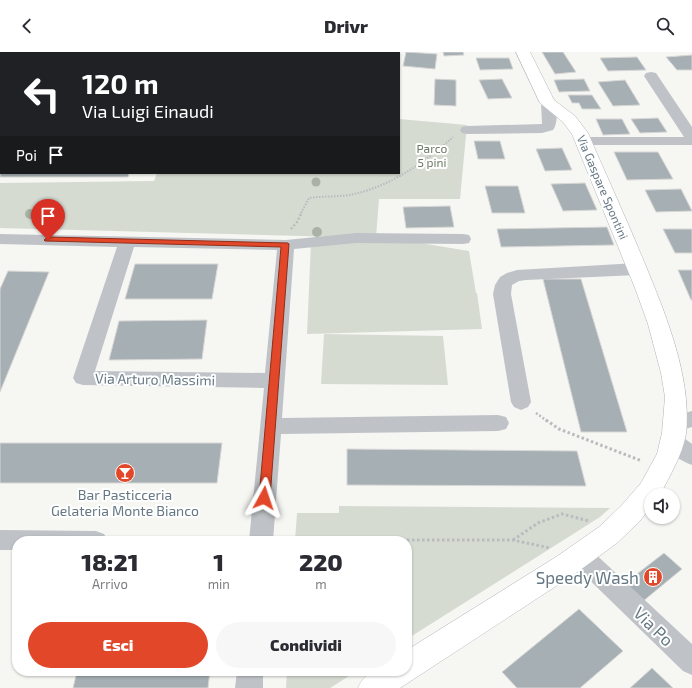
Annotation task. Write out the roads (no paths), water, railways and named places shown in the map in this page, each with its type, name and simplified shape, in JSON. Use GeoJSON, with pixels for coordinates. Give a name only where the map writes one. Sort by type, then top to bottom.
{"type":"FeatureCollection","features":[{"type":"Feature","properties":{"kind":"main road","name":"Via Gaspare Spontini"},"geometry":{"type":"LineString","coordinates":[[412,664],[581,556],[623,522],[640,502],[659,475],[680,428],[670,364],[655,314],[584,141],[577,127],[548,103],[523,52]]}},
{"type":"Feature","properties":{"kind":"main road"},"geometry":{"type":"LineString","coordinates":[[373,688],[392,676]]}},
{"type":"Feature","properties":{"kind":"street"},"geometry":{"type":"LineString","coordinates":[[651,76],[692,138]]}},
{"type":"Feature","properties":{"kind":"street"},"geometry":{"type":"LineString","coordinates":[[467,130],[542,129],[548,127],[550,123],[548,103]]}},
{"type":"Feature","properties":{"kind":"street"},"geometry":{"type":"LineString","coordinates":[[584,141],[692,141]]}},
{"type":"Feature","properties":{"kind":"street"},"geometry":{"type":"LineString","coordinates":[[0,239],[279,244],[356,238],[463,239]]}},
{"type":"Feature","properties":{"kind":"street","name":"Via Arturo Massimi"},"geometry":{"type":"LineString","coordinates":[[127,241],[83,378],[274,381]]}},
{"type":"Feature","properties":{"kind":"street"},"geometry":{"type":"LineString","coordinates":[[261,536],[274,381],[279,244]]}},
{"type":"Feature","properties":{"kind":"street"},"geometry":{"type":"LineString","coordinates":[[521,402],[502,294],[502,286],[504,282],[516,275],[526,274],[637,269]]}},
{"type":"Feature","properties":{"kind":"street"},"geometry":{"type":"LineString","coordinates":[[271,426],[498,423]]}},
{"type":"Feature","properties":{"kind":"street"},"geometry":{"type":"LineString","coordinates":[[680,428],[692,456]]}},
{"type":"Feature","properties":{"kind":"street"},"geometry":{"type":"LineString","coordinates":[[0,540],[12,540]]}},
{"type":"Feature","properties":{"kind":"street","name":"Via Po"},"geometry":{"type":"LineString","coordinates":[[581,556],[692,662]]}},
{"type":"Feature","properties":{"kind":"street"},"geometry":{"type":"LineString","coordinates":[[249,688],[250,676]]}},
{"type":"Feature","properties":{"kind":"place","name":"Bar Pasticceria Gelateria Monte Bianco"},"geometry":{"type":"Point","coordinates":[125,473]}},
{"type":"Feature","properties":{"kind":"place","name":"Speedy Wash"},"geometry":{"type":"Point","coordinates":[653,577]}},
{"type":"Feature","properties":{"kind":"park label","name":"Parco 5 pini"},"geometry":{"type":"Point","coordinates":[432,155]}}]}
